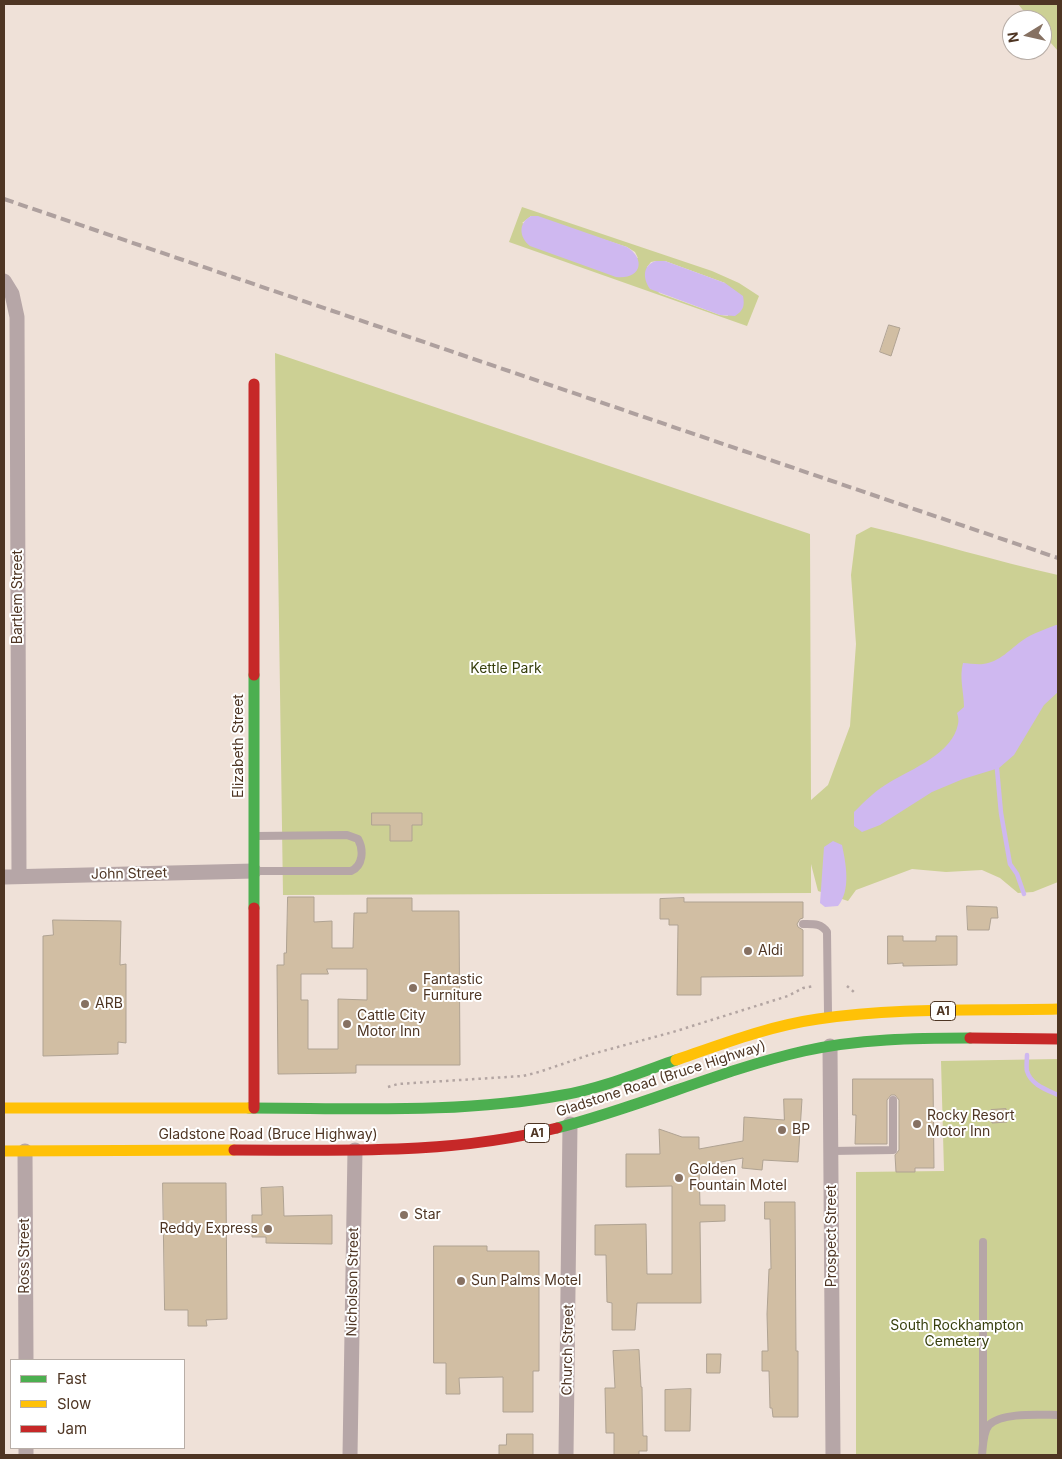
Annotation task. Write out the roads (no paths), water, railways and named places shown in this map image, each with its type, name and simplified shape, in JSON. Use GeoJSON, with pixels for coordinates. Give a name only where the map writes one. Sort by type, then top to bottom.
{"type":"FeatureCollection","features":[{"type":"Feature","properties":{"kind":"main road","name":"Elizabeth Street"},"geometry":{"type":"LineString","coordinates":[[254,384],[254,1108]]}},
{"type":"Feature","properties":{"kind":"main road","name":"Gladstone Road (Bruce Highway)"},"geometry":{"type":"LineString","coordinates":[[4,1151],[355,1146],[455,1147],[547,1131],[731,1070],[768,1060],[829,1032],[901,1012],[1058,1010]]}},
{"type":"Feature","properties":{"kind":"main road","name":"Gladstone Road (Bruce Highway)"},"geometry":{"type":"LineString","coordinates":[[4,1108],[254,1108],[355,1112],[515,1102],[564,1095],[609,1083],[756,1033],[791,1024],[868,1041],[907,1039],[1058,1039]]}},
{"type":"Feature","properties":{"kind":"street","name":"Bartlem Street"},"geometry":{"type":"LineString","coordinates":[[4,281],[12,294],[17,317],[11,876]]}},
{"type":"Feature","properties":{"kind":"street","name":"John Street"},"geometry":{"type":"LineString","coordinates":[[11,876],[254,871]]}},
{"type":"Feature","properties":{"kind":"street","name":"Prospect Street"},"geometry":{"type":"LineString","coordinates":[[829,1032],[832,1151],[833,1455]]}},
{"type":"Feature","properties":{"kind":"street","name":"Church Street"},"geometry":{"type":"LineString","coordinates":[[566,1455],[570,1124]]}},
{"type":"Feature","properties":{"kind":"street","name":"Nicholson Street"},"geometry":{"type":"LineString","coordinates":[[350,1455],[355,1146]]}},
{"type":"Feature","properties":{"kind":"street","name":"Ross Street"},"geometry":{"type":"LineString","coordinates":[[25,1151],[26,1359]]}},
{"type":"Feature","properties":{"kind":"lane"},"geometry":{"type":"LineString","coordinates":[[254,836],[347,835],[358,839],[361,853],[360,862],[351,871],[254,871]]}},
{"type":"Feature","properties":{"kind":"lane"},"geometry":{"type":"LineString","coordinates":[[803,924],[823,926],[827,932],[829,1032]]}},
{"type":"Feature","properties":{"kind":"lane"},"geometry":{"type":"LineString","coordinates":[[832,1151],[893,1150],[892,1100]]}},
{"type":"Feature","properties":{"kind":"lane"},"geometry":{"type":"LineString","coordinates":[[982,1455],[983,1242]]}},
{"type":"Feature","properties":{"kind":"lane"},"geometry":{"type":"LineString","coordinates":[[983,1442],[988,1426],[999,1418],[1058,1414]]}},
{"type":"Feature","properties":{"kind":"waterway"},"geometry":{"type":"LineString","coordinates":[[997,769],[1001,813],[1010,864],[1017,874],[1024,894]]}},
{"type":"Feature","properties":{"kind":"waterway"},"geometry":{"type":"LineString","coordinates":[[1027,1055],[1027,1071],[1032,1080],[1058,1095]]}},
{"type":"Feature","properties":{"kind":"railway"},"geometry":{"type":"LineString","coordinates":[[4,199],[1058,558]]}},
{"type":"Feature","properties":{"kind":"place","name":"Aldi"},"geometry":{"type":"Point","coordinates":[748,951]}},
{"type":"Feature","properties":{"kind":"place","name":"Fantastic Furniture"},"geometry":{"type":"Point","coordinates":[413,988]}},
{"type":"Feature","properties":{"kind":"place","name":"ARB"},"geometry":{"type":"Point","coordinates":[85,1004]}},
{"type":"Feature","properties":{"kind":"place","name":"Cattle City Motor Inn"},"geometry":{"type":"Point","coordinates":[347,1024]}},
{"type":"Feature","properties":{"kind":"place","name":"Rocky Resort Motor Inn"},"geometry":{"type":"Point","coordinates":[917,1124]}},
{"type":"Feature","properties":{"kind":"place","name":"BP"},"geometry":{"type":"Point","coordinates":[782,1130]}},
{"type":"Feature","properties":{"kind":"place","name":"Golden Fountain Motel"},"geometry":{"type":"Point","coordinates":[679,1178]}},
{"type":"Feature","properties":{"kind":"place","name":"Star"},"geometry":{"type":"Point","coordinates":[404,1215]}},
{"type":"Feature","properties":{"kind":"place","name":"Reddy Express"},"geometry":{"type":"Point","coordinates":[268,1229]}},
{"type":"Feature","properties":{"kind":"place","name":"Sun Palms Motel"},"geometry":{"type":"Point","coordinates":[461,1281]}},
{"type":"Feature","properties":{"kind":"park label","name":"Kettle Park"},"geometry":{"type":"Point","coordinates":[506,669]}},
{"type":"Feature","properties":{"kind":"park label","name":"South Rockhampton Cemetery"},"geometry":{"type":"Point","coordinates":[957,1334]}}]}
